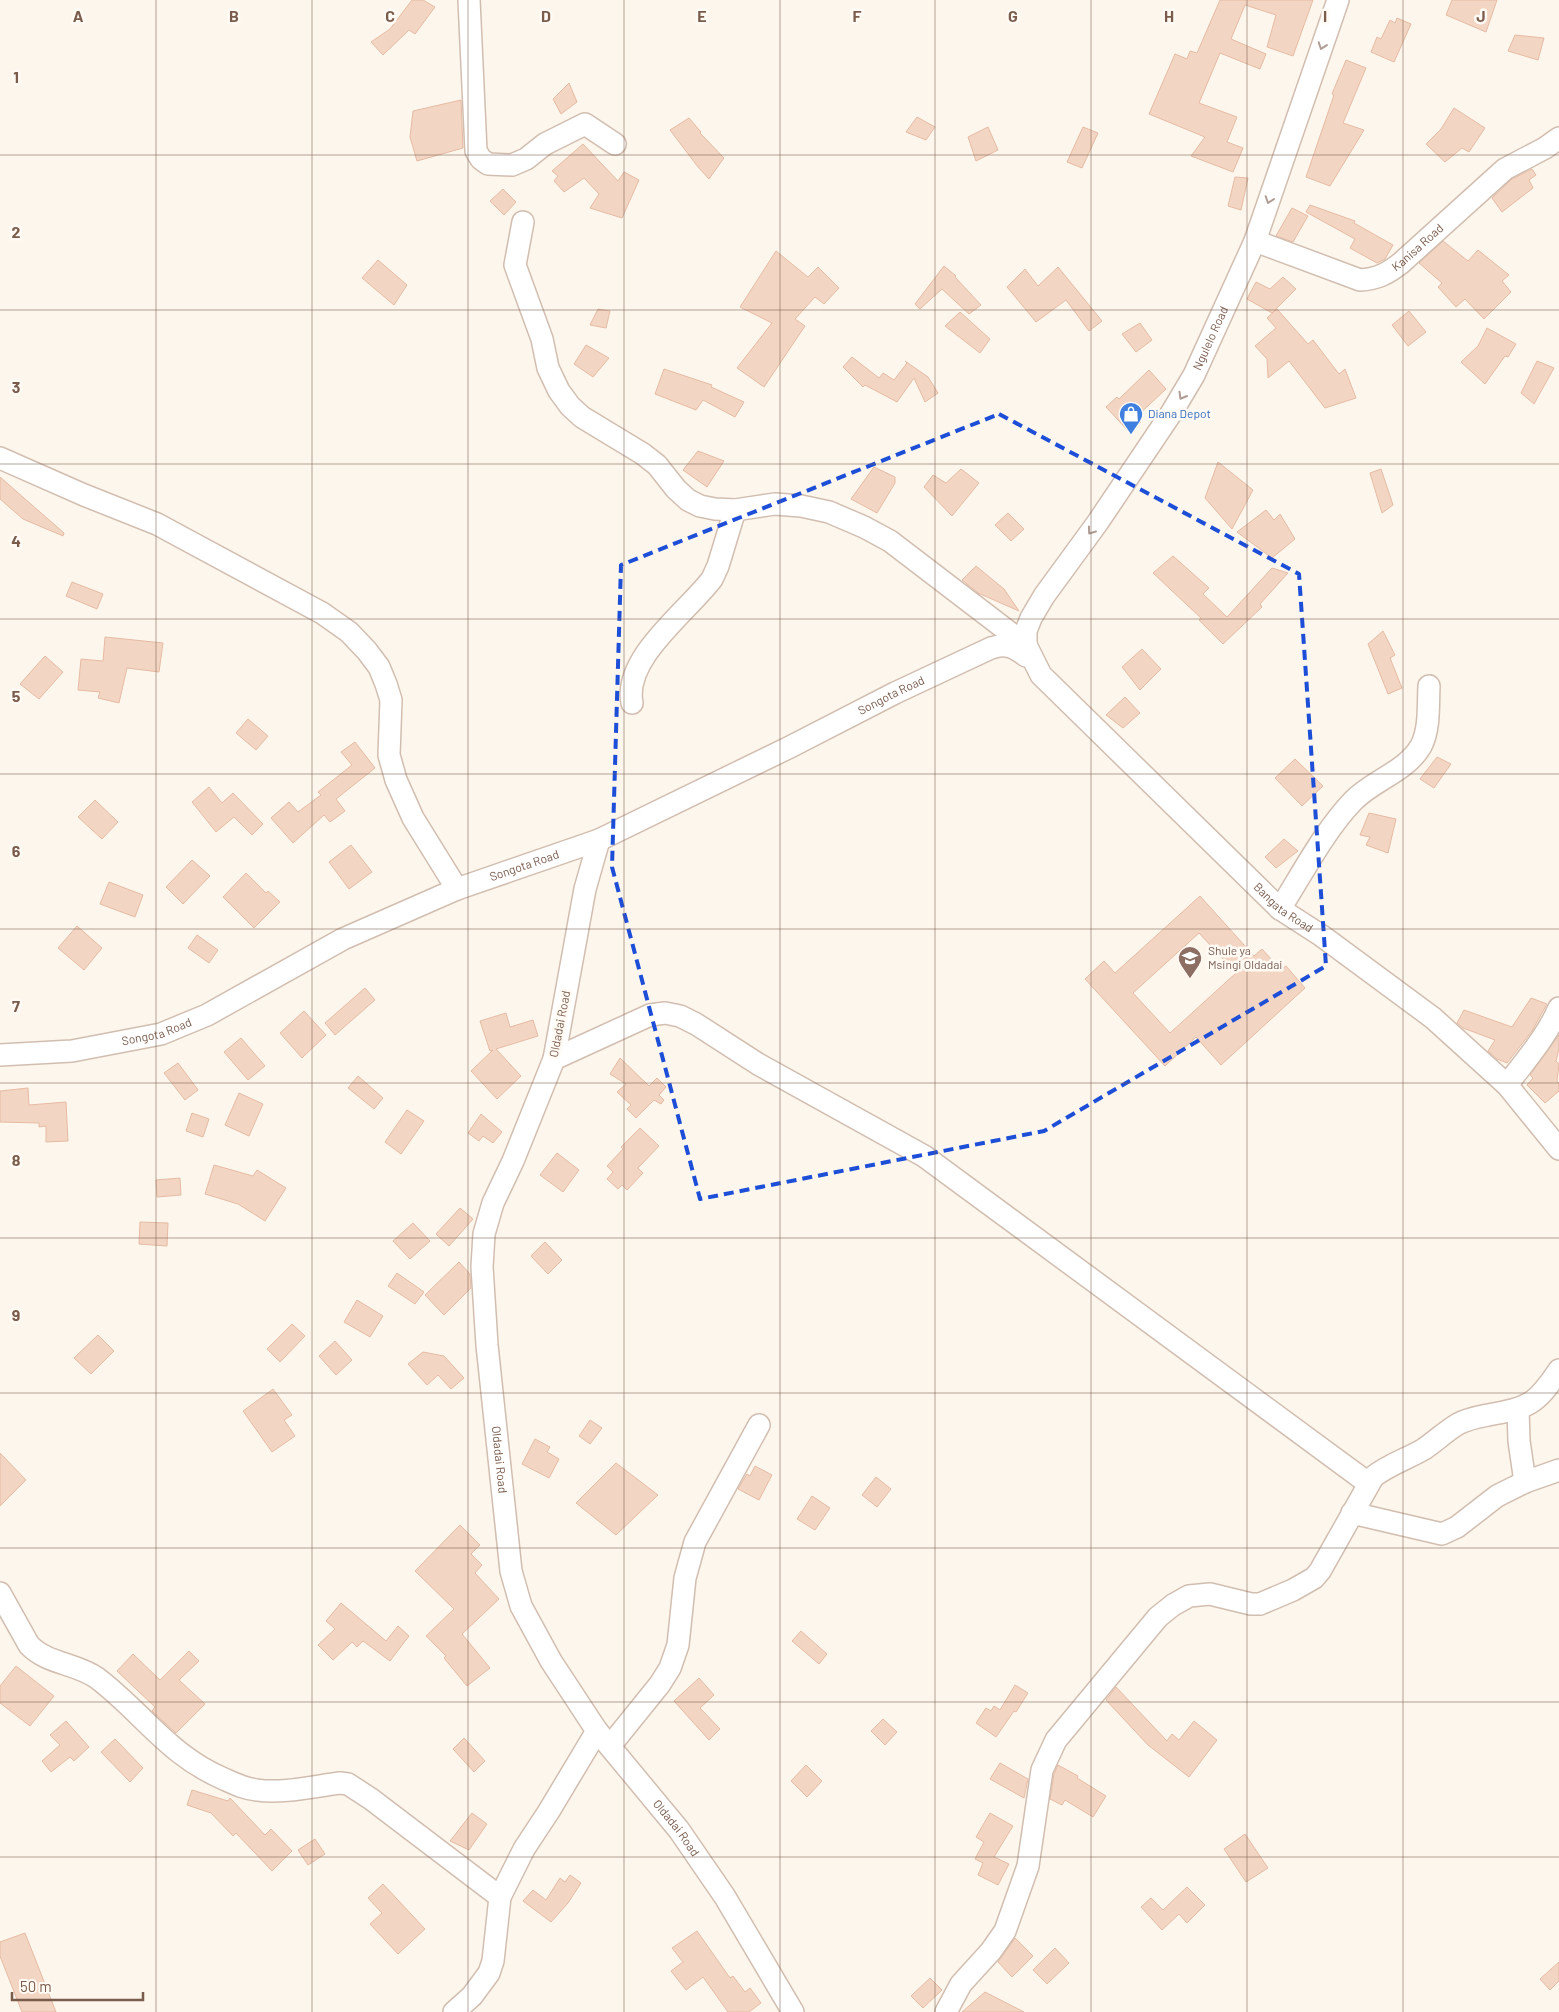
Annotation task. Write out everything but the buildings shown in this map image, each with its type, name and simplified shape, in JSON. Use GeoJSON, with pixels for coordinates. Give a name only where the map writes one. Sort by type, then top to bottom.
{"type":"FeatureCollection","features":[{"type":"Feature","properties":{"kind":"street"},"geometry":{"type":"LineString","coordinates":[[469,0],[476,151],[481,159],[488,164],[512,165],[526,159],[545,144],[585,124],[615,144]]}},
{"type":"Feature","properties":{"kind":"street","name":"Ngulelo Road"},"geometry":{"type":"LineString","coordinates":[[1030,653],[1026,631],[1031,618],[1044,596],[1098,522],[1172,412],[1194,375],[1255,241],[1338,0]]}},
{"type":"Feature","properties":{"kind":"street","name":"Kanisa Road"},"geometry":{"type":"LineString","coordinates":[[1255,241],[1360,280],[1374,279],[1401,264],[1505,169],[1545,148],[1559,138]]}},
{"type":"Feature","properties":{"kind":"street"},"geometry":{"type":"LineString","coordinates":[[523,222],[515,265],[542,339],[548,368],[559,391],[570,406],[582,416],[643,454],[657,465],[676,489],[688,500],[700,506],[735,510],[775,504],[801,506],[828,512],[864,527],[890,542],[1030,653]]}},
{"type":"Feature","properties":{"kind":"street"},"geometry":{"type":"LineString","coordinates":[[0,458],[84,496],[157,524],[322,613],[349,632],[379,667],[390,700],[389,756],[396,780],[413,818],[457,889]]}},
{"type":"Feature","properties":{"kind":"street"},"geometry":{"type":"LineString","coordinates":[[632,703],[631,685],[646,654],[712,580],[735,510]]}},
{"type":"Feature","properties":{"kind":"street","name":"Songota Road"},"geometry":{"type":"LineString","coordinates":[[0,1055],[72,1051],[161,1034],[207,1015],[343,939],[457,889],[599,840],[790,747],[894,693],[991,648],[1008,645],[1030,653]]}},
{"type":"Feature","properties":{"kind":"street","name":"Bangata Road"},"geometry":{"type":"LineString","coordinates":[[1030,653],[1041,674],[1280,909],[1322,936],[1433,1018],[1507,1085],[1559,1149]]}},
{"type":"Feature","properties":{"kind":"street"},"geometry":{"type":"LineString","coordinates":[[1280,909],[1344,811],[1365,790],[1402,767],[1420,748],[1426,736],[1429,686]]}},
{"type":"Feature","properties":{"kind":"street","name":"Oldadai Road"},"geometry":{"type":"LineString","coordinates":[[599,840],[584,889],[554,1059],[513,1161],[493,1203],[484,1234],[482,1267],[487,1345],[495,1406],[511,1571],[521,1606],[551,1662],[604,1739],[679,1830],[725,1897],[793,2012]]}},
{"type":"Feature","properties":{"kind":"street"},"geometry":{"type":"LineString","coordinates":[[1507,1085],[1536,1047],[1555,1018],[1559,1008]]}},
{"type":"Feature","properties":{"kind":"street"},"geometry":{"type":"LineString","coordinates":[[554,1059],[650,1016],[665,1013],[680,1016],[696,1024],[758,1064],[924,1156],[1368,1483]]}},
{"type":"Feature","properties":{"kind":"street"},"geometry":{"type":"LineString","coordinates":[[946,2012],[961,1984],[991,1951],[1005,1931],[1028,1866],[1042,1770],[1056,1740],[1158,1617],[1173,1605],[1189,1596],[1210,1594],[1251,1604],[1260,1604],[1306,1584],[1320,1571],[1368,1483],[1379,1472],[1423,1449],[1458,1424],[1473,1418],[1518,1409],[1536,1400],[1559,1370]]}},
{"type":"Feature","properties":{"kind":"street"},"geometry":{"type":"LineString","coordinates":[[1518,1409],[1519,1441],[1525,1482]]}},
{"type":"Feature","properties":{"kind":"street"},"geometry":{"type":"LineString","coordinates":[[454,2012],[472,1996],[488,1974],[493,1961],[500,1896],[524,1849],[549,1811],[604,1739],[660,1684],[670,1668],[678,1645],[685,1578],[695,1542],[759,1425]]}},
{"type":"Feature","properties":{"kind":"street"},"geometry":{"type":"LineString","coordinates":[[1352,1513],[1442,1534],[1451,1531],[1497,1496],[1525,1482],[1559,1470]]}},
{"type":"Feature","properties":{"kind":"street"},"geometry":{"type":"LineString","coordinates":[[0,1593],[29,1645],[35,1652],[47,1658],[79,1668],[94,1677],[166,1742],[207,1772],[242,1787],[258,1791],[340,1783],[348,1784],[372,1799],[500,1896]]}},
{"type":"Feature","properties":{"kind":"highlighted area"},"geometry":{"type":"Polygon","coordinates":[[[999,414],[1299,574],[1326,966],[1044,1131],[700,1199],[612,867],[621,565],[999,414]]]}},
{"type":"Feature","properties":{"kind":"place","name":"Diana Depot"},"geometry":{"type":"Point","coordinates":[1131,435]}},
{"type":"Feature","properties":{"kind":"place","name":"Shule ya Msingi Oldadai"},"geometry":{"type":"Point","coordinates":[1190,979]}}]}
